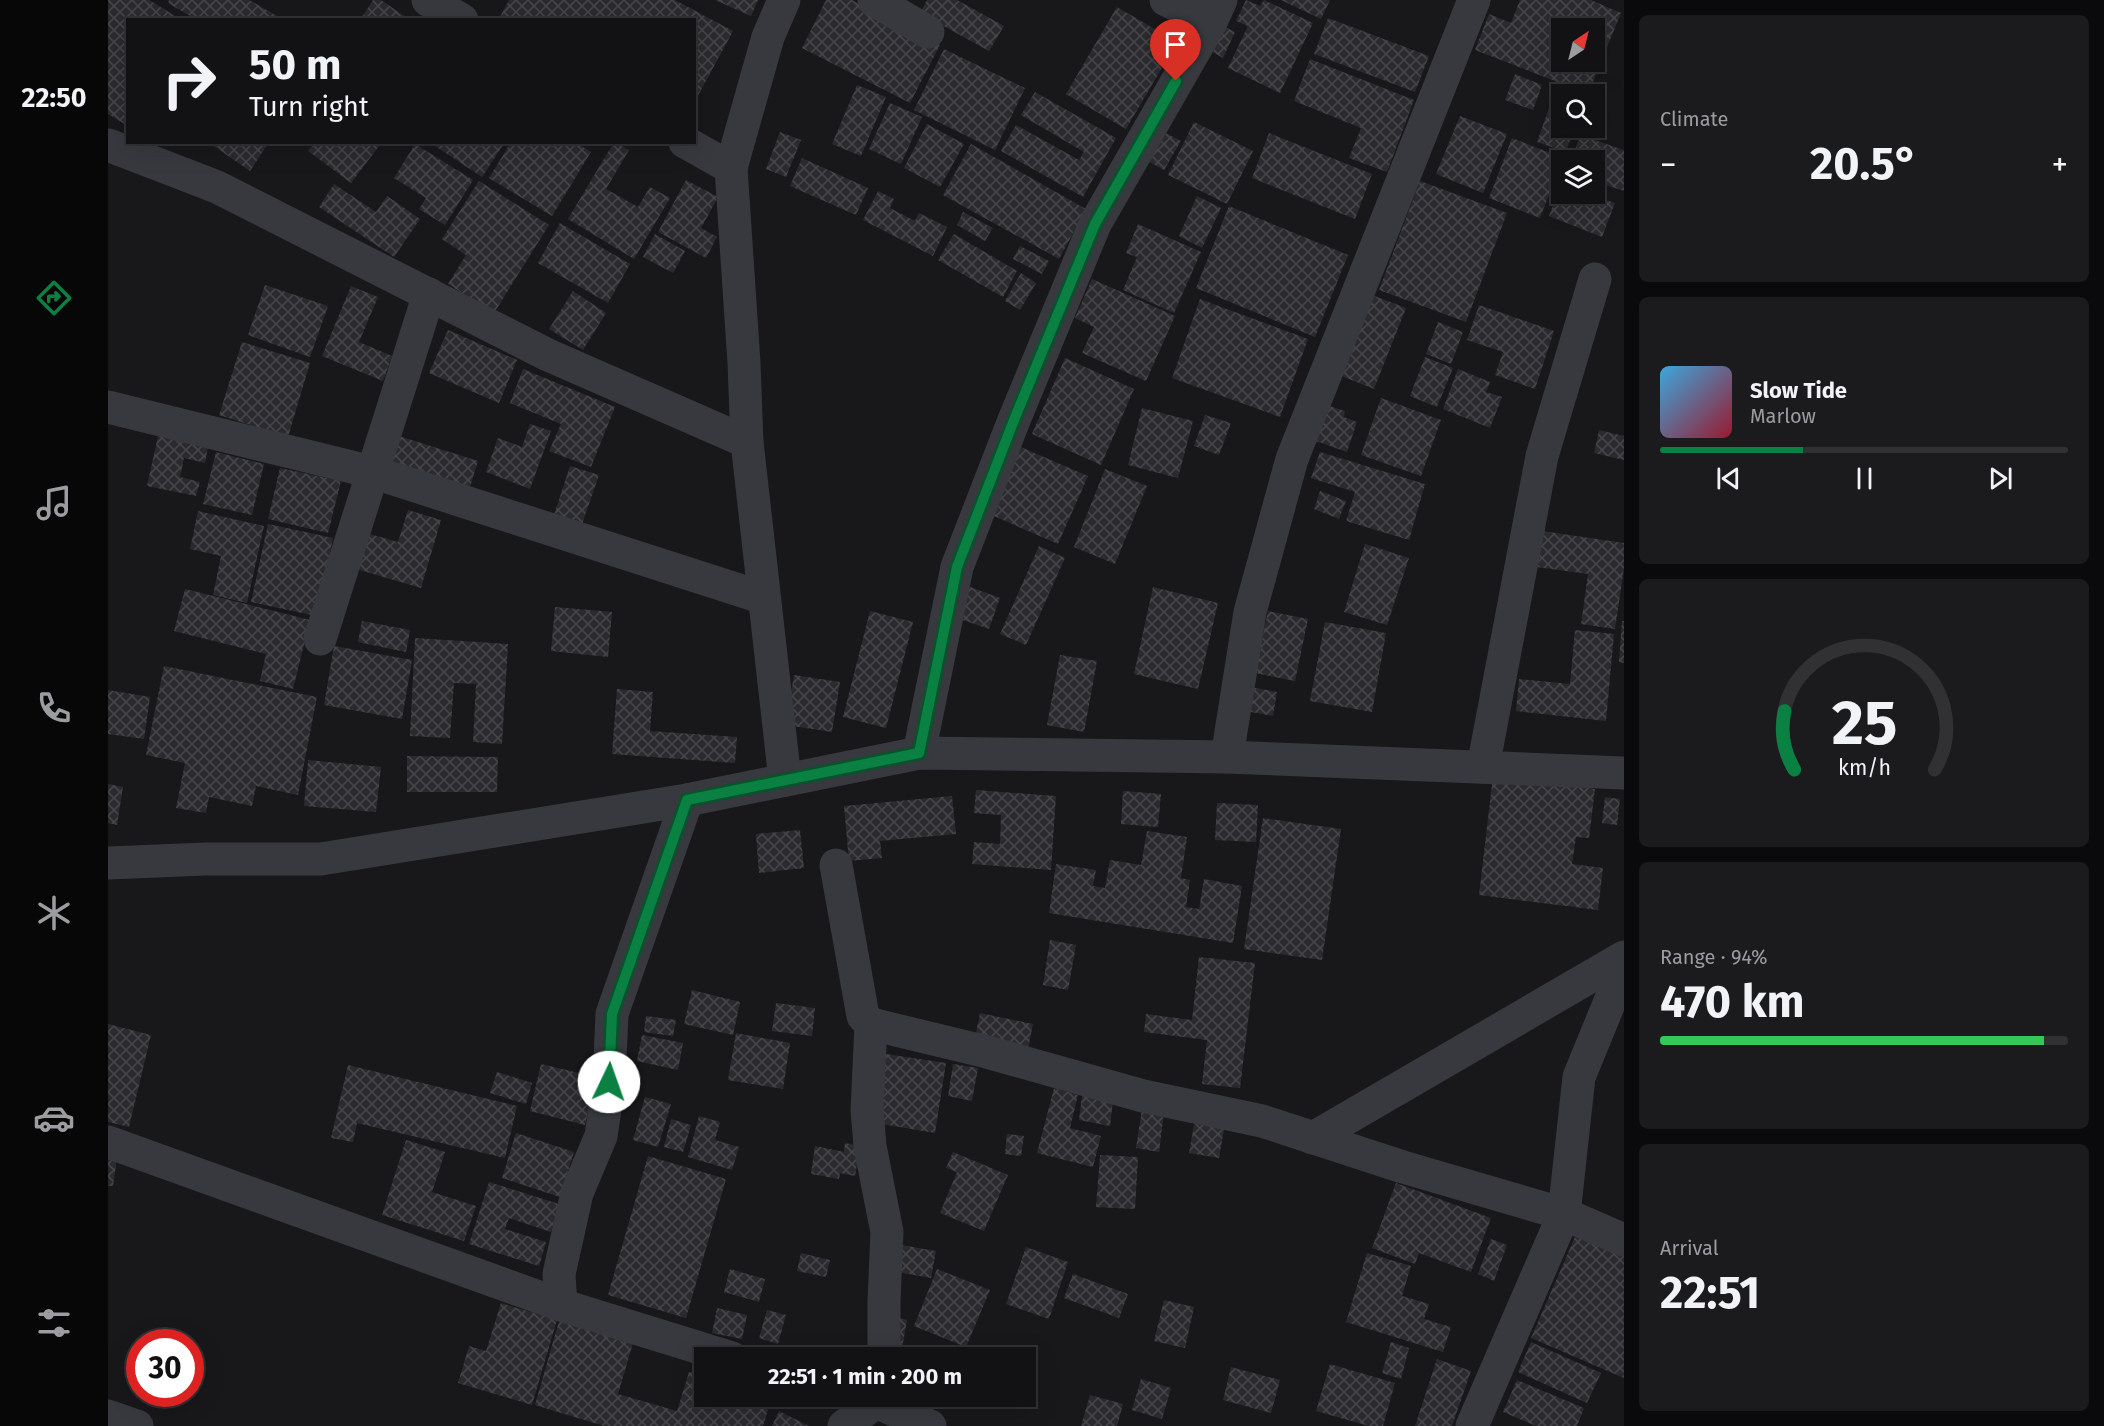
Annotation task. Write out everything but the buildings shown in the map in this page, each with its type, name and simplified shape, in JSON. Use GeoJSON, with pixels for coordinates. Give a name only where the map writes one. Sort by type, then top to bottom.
{"type":"FeatureCollection","features":[{"type":"Feature","properties":{"kind":"street"},"geometry":{"type":"LineString","coordinates":[[428,0],[459,18]]}},
{"type":"Feature","properties":{"kind":"street"},"geometry":{"type":"LineString","coordinates":[[784,0],[768,37],[731,168],[747,442],[785,780]]}},
{"type":"Feature","properties":{"kind":"street"},"geometry":{"type":"LineString","coordinates":[[874,0],[928,32]]}},
{"type":"Feature","properties":{"kind":"street"},"geometry":{"type":"LineString","coordinates":[[919,753],[957,567],[1014,420],[1095,224],[1216,11],[1166,0]]}},
{"type":"Feature","properties":{"kind":"street"},"geometry":{"type":"LineString","coordinates":[[1227,757],[1250,612],[1292,459],[1474,0]]}},
{"type":"Feature","properties":{"kind":"street"},"geometry":{"type":"LineString","coordinates":[[689,144],[731,168]]}},
{"type":"Feature","properties":{"kind":"street"},"geometry":{"type":"LineString","coordinates":[[108,145],[218,187],[548,355],[747,442]]}},
{"type":"Feature","properties":{"kind":"street"},"geometry":{"type":"LineString","coordinates":[[1483,767],[1542,456],[1595,279]]}},
{"type":"Feature","properties":{"kind":"street"},"geometry":{"type":"LineString","coordinates":[[320,639],[429,294]]}},
{"type":"Feature","properties":{"kind":"street"},"geometry":{"type":"LineString","coordinates":[[108,407],[372,472],[764,598]]}},
{"type":"Feature","properties":{"kind":"street"},"geometry":{"type":"LineString","coordinates":[[108,863],[206,859],[321,859],[687,800],[919,753],[1227,757],[1624,773]]}},
{"type":"Feature","properties":{"kind":"street"},"geometry":{"type":"LineString","coordinates":[[561,1305],[559,1274],[577,1193],[601,1136],[609,1082],[612,1014],[687,800]]}},
{"type":"Feature","properties":{"kind":"street"},"geometry":{"type":"LineString","coordinates":[[836,865],[863,1016],[871,1024],[987,1052],[1143,1096],[1262,1121],[1564,1214],[1624,1240]]}},
{"type":"Feature","properties":{"kind":"street"},"geometry":{"type":"LineString","coordinates":[[1313,1138],[1624,957]]}},
{"type":"Feature","properties":{"kind":"street"},"geometry":{"type":"LineString","coordinates":[[1472,1426],[1564,1214],[1579,1077],[1624,967]]}},
{"type":"Feature","properties":{"kind":"street"},"geometry":{"type":"LineString","coordinates":[[871,1024],[867,1110],[870,1146],[887,1232],[884,1347]]}},
{"type":"Feature","properties":{"kind":"street"},"geometry":{"type":"LineString","coordinates":[[108,1142],[561,1305],[697,1347]]}},
{"type":"Feature","properties":{"kind":"street"},"geometry":{"type":"LineString","coordinates":[[844,1426],[862,1407]]}},
{"type":"Feature","properties":{"kind":"street"},"geometry":{"type":"LineString","coordinates":[[890,1407],[930,1426]]}},
{"type":"Feature","properties":{"kind":"street"},"geometry":{"type":"LineString","coordinates":[[108,1416],[137,1426]]}},
{"type":"Feature","properties":{"kind":"route"},"geometry":{"type":"LineString","coordinates":[[609,1082],[612,1014],[687,800],[919,753],[957,567],[1014,420],[1095,224],[1176,81]]}}]}
